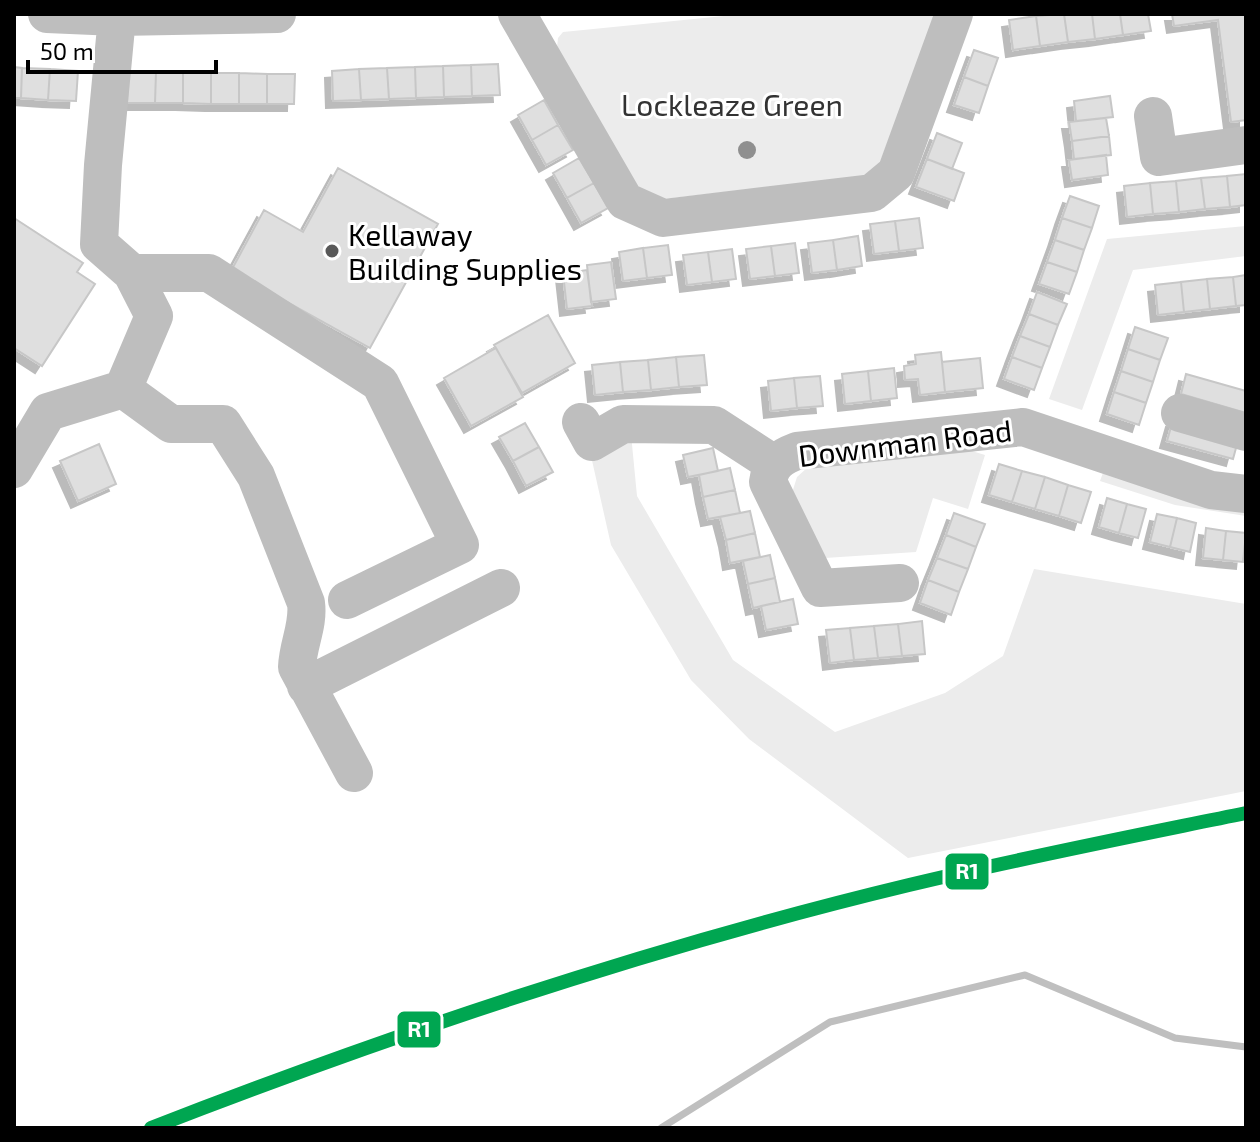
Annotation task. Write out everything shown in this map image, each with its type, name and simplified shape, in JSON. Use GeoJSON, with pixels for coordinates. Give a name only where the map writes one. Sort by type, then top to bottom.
{"type":"FeatureCollection","features":[{"type":"Feature","properties":{"kind":"street"},"geometry":{"type":"LineString","coordinates":[[47,14],[117,17],[277,14]]}},
{"type":"Feature","properties":{"kind":"street"},"geometry":{"type":"LineString","coordinates":[[517,14],[625,201],[663,218],[872,193],[896,173],[954,14]]}},
{"type":"Feature","properties":{"kind":"street"},"geometry":{"type":"LineString","coordinates":[[14,469],[48,412],[123,389],[154,316],[132,273],[99,244],[117,17]]}},
{"type":"Feature","properties":{"kind":"street"},"geometry":{"type":"LineString","coordinates":[[1153,116],[1159,157],[1246,145]]}},
{"type":"Feature","properties":{"kind":"street"},"geometry":{"type":"LineString","coordinates":[[132,273],[209,273],[380,383],[460,545],[347,600]]}},
{"type":"Feature","properties":{"kind":"street"},"geometry":{"type":"LineString","coordinates":[[123,389],[171,424],[223,424],[256,476],[306,603],[308,620],[298,648],[297,667],[354,773]]}},
{"type":"Feature","properties":{"kind":"street"},"geometry":{"type":"LineString","coordinates":[[1180,413],[1246,432]]}},
{"type":"Feature","properties":{"kind":"street"},"geometry":{"type":"LineString","coordinates":[[581,422],[592,442],[623,424],[714,425],[774,464]]}},
{"type":"Feature","properties":{"kind":"street","name":"Downman Road"},"geometry":{"type":"LineString","coordinates":[[900,583],[820,588],[768,482],[774,464],[797,451],[1023,427],[1211,490],[1246,494]]}},
{"type":"Feature","properties":{"kind":"street"},"geometry":{"type":"LineString","coordinates":[[1246,438],[1246,473]]}},
{"type":"Feature","properties":{"kind":"street"},"geometry":{"type":"LineString","coordinates":[[306,686],[501,588]]}},
{"type":"Feature","properties":{"kind":"green space","name":"Lockleaze Green"},"geometry":{"type":"Polygon","coordinates":[[[744,14],[936,14],[875,175],[663,199],[640,192],[557,48],[558,38],[563,32],[744,14]]]}},
{"type":"Feature","properties":{"kind":"green space"},"geometry":{"type":"Polygon","coordinates":[[[1246,226],[1246,256],[1133,270],[1082,410],[1049,399],[1107,239],[1246,226]]]}},
{"type":"Feature","properties":{"kind":"green space"},"geometry":{"type":"Polygon","coordinates":[[[631,434],[637,496],[733,660],[835,732],[945,693],[1003,656],[1034,569],[1246,604],[1246,791],[908,858],[749,739],[691,680],[611,545],[591,456],[631,434]]]}},
{"type":"Feature","properties":{"kind":"green space"},"geometry":{"type":"Polygon","coordinates":[[[949,444],[985,455],[968,509],[933,498],[916,552],[825,558],[792,493],[797,477],[808,467],[949,444]]]}},
{"type":"Feature","properties":{"kind":"green space"},"geometry":{"type":"Polygon","coordinates":[[[1104,470],[1246,507],[1246,516],[1175,505],[1100,481],[1104,470]]]}},
{"type":"Feature","properties":{"kind":"building"},"geometry":{"type":"Polygon","coordinates":[[[1064,14],[1092,14],[1095,39],[1068,42],[1064,14]]]}},
{"type":"Feature","properties":{"kind":"building"},"geometry":{"type":"Polygon","coordinates":[[[1064,14],[1068,42],[1040,46],[1036,16],[1064,14]]]}},
{"type":"Feature","properties":{"kind":"building"},"geometry":{"type":"Polygon","coordinates":[[[1092,14],[1120,14],[1123,35],[1095,39],[1092,14]]]}},
{"type":"Feature","properties":{"kind":"building"},"geometry":{"type":"Polygon","coordinates":[[[1120,14],[1148,14],[1151,31],[1123,35],[1120,14]]]}},
{"type":"Feature","properties":{"kind":"building"},"geometry":{"type":"Polygon","coordinates":[[[1172,14],[1246,14],[1246,120],[1231,122],[1218,20],[1174,26],[1172,14]]]}},
{"type":"Feature","properties":{"kind":"building"},"geometry":{"type":"Polygon","coordinates":[[[1036,16],[1040,46],[1013,50],[1009,20],[1036,16]]]}},
{"type":"Feature","properties":{"kind":"building"},"geometry":{"type":"Polygon","coordinates":[[[974,50],[998,58],[988,86],[964,77],[974,50]]]}},
{"type":"Feature","properties":{"kind":"building"},"geometry":{"type":"Polygon","coordinates":[[[498,64],[500,95],[472,96],[471,65],[498,64]]]}},
{"type":"Feature","properties":{"kind":"building"},"geometry":{"type":"Polygon","coordinates":[[[471,65],[472,96],[444,97],[443,66],[471,65]]]}},
{"type":"Feature","properties":{"kind":"building"},"geometry":{"type":"Polygon","coordinates":[[[443,66],[444,97],[416,98],[415,67],[443,66]]]}},
{"type":"Feature","properties":{"kind":"building"},"geometry":{"type":"Polygon","coordinates":[[[14,67],[22,68],[21,98],[14,98],[14,67]]]}},
{"type":"Feature","properties":{"kind":"building"},"geometry":{"type":"Polygon","coordinates":[[[415,67],[416,98],[389,99],[387,68],[415,67]]]}},
{"type":"Feature","properties":{"kind":"building"},"geometry":{"type":"Polygon","coordinates":[[[22,68],[50,69],[48,100],[21,98],[22,68]]]}},
{"type":"Feature","properties":{"kind":"building"},"geometry":{"type":"Polygon","coordinates":[[[387,68],[389,99],[361,100],[359,69],[387,68]]]}},
{"type":"Feature","properties":{"kind":"building"},"geometry":{"type":"Polygon","coordinates":[[[50,69],[78,71],[76,101],[48,100],[50,69]]]}},
{"type":"Feature","properties":{"kind":"building"},"geometry":{"type":"Polygon","coordinates":[[[359,69],[361,100],[333,101],[332,71],[359,69]]]}},
{"type":"Feature","properties":{"kind":"building"},"geometry":{"type":"Polygon","coordinates":[[[128,72],[156,72],[155,103],[127,103],[128,72]]]}},
{"type":"Feature","properties":{"kind":"building"},"geometry":{"type":"Polygon","coordinates":[[[156,72],[183,73],[183,103],[155,103],[156,72]]]}},
{"type":"Feature","properties":{"kind":"building"},"geometry":{"type":"Polygon","coordinates":[[[183,73],[211,73],[211,104],[183,103],[183,73]]]}},
{"type":"Feature","properties":{"kind":"building"},"geometry":{"type":"Polygon","coordinates":[[[211,73],[239,73],[239,104],[211,104],[211,73]]]}},
{"type":"Feature","properties":{"kind":"building"},"geometry":{"type":"Polygon","coordinates":[[[239,73],[267,74],[267,104],[239,104],[239,73]]]}},
{"type":"Feature","properties":{"kind":"building"},"geometry":{"type":"Polygon","coordinates":[[[267,74],[295,74],[294,104],[267,104],[267,74]]]}},
{"type":"Feature","properties":{"kind":"building"},"geometry":{"type":"Polygon","coordinates":[[[964,77],[988,86],[979,113],[954,105],[964,77]]]}},
{"type":"Feature","properties":{"kind":"building"},"geometry":{"type":"Polygon","coordinates":[[[1110,96],[1113,117],[1076,121],[1074,101],[1110,96]]]}},
{"type":"Feature","properties":{"kind":"building"},"geometry":{"type":"Polygon","coordinates":[[[544,100],[558,125],[532,140],[518,115],[544,100]]]}},
{"type":"Feature","properties":{"kind":"building"},"geometry":{"type":"Polygon","coordinates":[[[1106,118],[1109,136],[1072,141],[1069,122],[1106,118]]]}},
{"type":"Feature","properties":{"kind":"building"},"geometry":{"type":"Polygon","coordinates":[[[558,125],[573,150],[546,165],[532,140],[558,125]]]}},
{"type":"Feature","properties":{"kind":"building"},"geometry":{"type":"Polygon","coordinates":[[[937,133],[962,143],[952,169],[927,159],[937,133]]]}},
{"type":"Feature","properties":{"kind":"building"},"geometry":{"type":"Polygon","coordinates":[[[1109,136],[1111,155],[1074,159],[1072,141],[1109,136]]]}},
{"type":"Feature","properties":{"kind":"building"},"geometry":{"type":"Polygon","coordinates":[[[1106,155],[1108,175],[1072,180],[1069,160],[1106,155]]]}},
{"type":"Feature","properties":{"kind":"building"},"geometry":{"type":"Polygon","coordinates":[[[579,158],[594,183],[567,198],[553,173],[579,158]]]}},
{"type":"Feature","properties":{"kind":"building"},"geometry":{"type":"Polygon","coordinates":[[[927,159],[964,173],[954,201],[916,187],[927,159]]]}},
{"type":"Feature","properties":{"kind":"building","name":"Kellaway Building Supplies"},"geometry":{"type":"Polygon","coordinates":[[[338,168],[438,224],[370,348],[231,271],[264,210],[303,232],[338,168]]]}},
{"type":"Feature","properties":{"kind":"building"},"geometry":{"type":"Polygon","coordinates":[[[1246,174],[1246,205],[1230,207],[1227,176],[1246,174]]]}},
{"type":"Feature","properties":{"kind":"building"},"geometry":{"type":"Polygon","coordinates":[[[1227,176],[1230,207],[1205,209],[1201,178],[1227,176]]]}},
{"type":"Feature","properties":{"kind":"building"},"geometry":{"type":"Polygon","coordinates":[[[1201,178],[1205,209],[1179,212],[1176,181],[1201,178]]]}},
{"type":"Feature","properties":{"kind":"building"},"geometry":{"type":"Polygon","coordinates":[[[1176,181],[1179,212],[1153,214],[1150,183],[1176,181]]]}},
{"type":"Feature","properties":{"kind":"building"},"geometry":{"type":"Polygon","coordinates":[[[594,183],[608,208],[581,223],[567,198],[594,183]]]}},
{"type":"Feature","properties":{"kind":"building"},"geometry":{"type":"Polygon","coordinates":[[[1150,183],[1153,214],[1127,217],[1124,186],[1150,183]]]}},
{"type":"Feature","properties":{"kind":"building"},"geometry":{"type":"Polygon","coordinates":[[[1070,196],[1099,206],[1092,228],[1062,218],[1070,196]]]}},
{"type":"Feature","properties":{"kind":"building"},"geometry":{"type":"Polygon","coordinates":[[[14,218],[83,263],[77,272],[95,284],[42,366],[14,348],[14,218]]]}},
{"type":"Feature","properties":{"kind":"building"},"geometry":{"type":"Polygon","coordinates":[[[919,218],[923,248],[899,251],[895,221],[919,218]]]}},
{"type":"Feature","properties":{"kind":"building"},"geometry":{"type":"Polygon","coordinates":[[[1062,218],[1092,228],[1084,250],[1055,240],[1062,218]]]}},
{"type":"Feature","properties":{"kind":"building"},"geometry":{"type":"Polygon","coordinates":[[[895,221],[899,251],[874,254],[870,224],[895,221]]]}},
{"type":"Feature","properties":{"kind":"building"},"geometry":{"type":"Polygon","coordinates":[[[858,236],[862,266],[837,270],[833,240],[858,236]]]}},
{"type":"Feature","properties":{"kind":"building"},"geometry":{"type":"Polygon","coordinates":[[[833,240],[837,270],[812,273],[808,243],[833,240]]]}},
{"type":"Feature","properties":{"kind":"building"},"geometry":{"type":"Polygon","coordinates":[[[1055,240],[1084,250],[1077,272],[1047,262],[1055,240]]]}},
{"type":"Feature","properties":{"kind":"building"},"geometry":{"type":"Polygon","coordinates":[[[795,243],[799,273],[775,276],[771,246],[795,243]]]}},
{"type":"Feature","properties":{"kind":"building"},"geometry":{"type":"Polygon","coordinates":[[[668,245],[672,275],[647,278],[643,248],[668,245]]]}},
{"type":"Feature","properties":{"kind":"building"},"geometry":{"type":"Polygon","coordinates":[[[771,246],[775,276],[750,279],[746,249],[771,246]]]}},
{"type":"Feature","properties":{"kind":"building"},"geometry":{"type":"Polygon","coordinates":[[[643,248],[647,278],[623,281],[619,252],[643,248]]]}},
{"type":"Feature","properties":{"kind":"building"},"geometry":{"type":"Polygon","coordinates":[[[732,249],[736,279],[712,282],[708,252],[732,249]]]}},
{"type":"Feature","properties":{"kind":"building"},"geometry":{"type":"Polygon","coordinates":[[[708,252],[712,282],[687,285],[683,255],[708,252]]]}},
{"type":"Feature","properties":{"kind":"building"},"geometry":{"type":"Polygon","coordinates":[[[611,262],[616,299],[591,302],[587,265],[611,262]]]}},
{"type":"Feature","properties":{"kind":"building"},"geometry":{"type":"Polygon","coordinates":[[[1047,262],[1077,272],[1069,294],[1039,284],[1047,262]]]}},
{"type":"Feature","properties":{"kind":"building"},"geometry":{"type":"Polygon","coordinates":[[[587,270],[592,306],[567,309],[563,273],[587,270]]]}},
{"type":"Feature","properties":{"kind":"building"},"geometry":{"type":"Polygon","coordinates":[[[1246,275],[1246,305],[1236,306],[1233,277],[1246,275]]]}},
{"type":"Feature","properties":{"kind":"building"},"geometry":{"type":"Polygon","coordinates":[[[1233,277],[1236,306],[1210,309],[1207,279],[1233,277]]]}},
{"type":"Feature","properties":{"kind":"building"},"geometry":{"type":"Polygon","coordinates":[[[1207,279],[1210,309],[1184,312],[1181,282],[1207,279]]]}},
{"type":"Feature","properties":{"kind":"building"},"geometry":{"type":"Polygon","coordinates":[[[1181,282],[1184,312],[1158,315],[1155,285],[1181,282]]]}},
{"type":"Feature","properties":{"kind":"building"},"geometry":{"type":"Polygon","coordinates":[[[1037,292],[1067,304],[1058,325],[1029,314],[1037,292]]]}},
{"type":"Feature","properties":{"kind":"building"},"geometry":{"type":"Polygon","coordinates":[[[1029,314],[1058,325],[1050,347],[1020,336],[1029,314]]]}},
{"type":"Feature","properties":{"kind":"building"},"geometry":{"type":"Polygon","coordinates":[[[548,315],[575,363],[522,393],[494,345],[548,315]]]}},
{"type":"Feature","properties":{"kind":"building"},"geometry":{"type":"Polygon","coordinates":[[[1135,327],[1168,338],[1160,360],[1128,349],[1135,327]]]}},
{"type":"Feature","properties":{"kind":"building"},"geometry":{"type":"Polygon","coordinates":[[[1020,336],[1050,347],[1042,368],[1012,357],[1020,336]]]}},
{"type":"Feature","properties":{"kind":"building"},"geometry":{"type":"Polygon","coordinates":[[[496,348],[523,397],[471,426],[444,378],[496,348]]]}},
{"type":"Feature","properties":{"kind":"building"},"geometry":{"type":"Polygon","coordinates":[[[1128,349],[1160,360],[1153,382],[1121,371],[1128,349]]]}},
{"type":"Feature","properties":{"kind":"building"},"geometry":{"type":"Polygon","coordinates":[[[941,352],[945,392],[920,395],[918,379],[905,380],[904,366],[916,364],[915,355],[941,352]]]}},
{"type":"Feature","properties":{"kind":"building"},"geometry":{"type":"Polygon","coordinates":[[[704,355],[707,385],[679,387],[676,357],[704,355]]]}},
{"type":"Feature","properties":{"kind":"building"},"geometry":{"type":"Polygon","coordinates":[[[676,357],[679,387],[651,390],[648,360],[676,357]]]}},
{"type":"Feature","properties":{"kind":"building"},"geometry":{"type":"Polygon","coordinates":[[[1012,357],[1042,368],[1034,390],[1004,379],[1012,357]]]}},
{"type":"Feature","properties":{"kind":"building"},"geometry":{"type":"Polygon","coordinates":[[[980,358],[983,388],[945,392],[942,362],[980,358]]]}},
{"type":"Feature","properties":{"kind":"building"},"geometry":{"type":"Polygon","coordinates":[[[648,360],[651,390],[623,392],[620,362],[648,360]]]}},
{"type":"Feature","properties":{"kind":"building"},"geometry":{"type":"Polygon","coordinates":[[[620,362],[623,392],[595,395],[592,365],[620,362]]]}},
{"type":"Feature","properties":{"kind":"building"},"geometry":{"type":"Polygon","coordinates":[[[894,368],[897,398],[871,401],[868,371],[894,368]]]}},
{"type":"Feature","properties":{"kind":"building"},"geometry":{"type":"Polygon","coordinates":[[[868,371],[871,401],[845,404],[842,374],[868,371]]]}},
{"type":"Feature","properties":{"kind":"building"},"geometry":{"type":"Polygon","coordinates":[[[1121,371],[1153,382],[1146,403],[1114,392],[1121,371]]]}},
{"type":"Feature","properties":{"kind":"building"},"geometry":{"type":"Polygon","coordinates":[[[1186,374],[1246,391],[1246,413],[1181,394],[1186,374]]]}},
{"type":"Feature","properties":{"kind":"building"},"geometry":{"type":"Polygon","coordinates":[[[820,376],[823,406],[797,408],[794,378],[820,376]]]}},
{"type":"Feature","properties":{"kind":"building"},"geometry":{"type":"Polygon","coordinates":[[[794,378],[797,408],[771,411],[768,381],[794,378]]]}},
{"type":"Feature","properties":{"kind":"building"},"geometry":{"type":"Polygon","coordinates":[[[1114,392],[1146,403],[1139,425],[1107,414],[1114,392]]]}},
{"type":"Feature","properties":{"kind":"building"},"geometry":{"type":"Polygon","coordinates":[[[1173,420],[1239,437],[1233,459],[1167,441],[1173,420]]]}},
{"type":"Feature","properties":{"kind":"building"},"geometry":{"type":"Polygon","coordinates":[[[525,423],[539,447],[513,461],[499,437],[525,423]]]}},
{"type":"Feature","properties":{"kind":"building"},"geometry":{"type":"Polygon","coordinates":[[[99,444],[116,484],[78,501],[60,461],[99,444]]]}},
{"type":"Feature","properties":{"kind":"building"},"geometry":{"type":"Polygon","coordinates":[[[539,447],[553,472],[526,486],[513,461],[539,447]]]}},
{"type":"Feature","properties":{"kind":"building"},"geometry":{"type":"Polygon","coordinates":[[[713,448],[718,471],[688,477],[683,455],[713,448]]]}},
{"type":"Feature","properties":{"kind":"building"},"geometry":{"type":"Polygon","coordinates":[[[999,464],[1022,471],[1012,502],[989,495],[999,464]]]}},
{"type":"Feature","properties":{"kind":"building"},"geometry":{"type":"Polygon","coordinates":[[[730,468],[735,490],[703,497],[699,475],[730,468]]]}},
{"type":"Feature","properties":{"kind":"building"},"geometry":{"type":"Polygon","coordinates":[[[1022,471],[1045,477],[1035,509],[1012,502],[1022,471]]]}},
{"type":"Feature","properties":{"kind":"building"},"geometry":{"type":"Polygon","coordinates":[[[1045,477],[1068,485],[1059,516],[1035,509],[1045,477]]]}},
{"type":"Feature","properties":{"kind":"building"},"geometry":{"type":"Polygon","coordinates":[[[1068,485],[1091,492],[1081,523],[1059,516],[1068,485]]]}},
{"type":"Feature","properties":{"kind":"building"},"geometry":{"type":"Polygon","coordinates":[[[735,490],[740,513],[708,519],[703,497],[735,490]]]}},
{"type":"Feature","properties":{"kind":"building"},"geometry":{"type":"Polygon","coordinates":[[[1107,498],[1127,504],[1119,533],[1099,527],[1107,498]]]}},
{"type":"Feature","properties":{"kind":"building"},"geometry":{"type":"Polygon","coordinates":[[[1127,504],[1146,509],[1138,538],[1119,533],[1127,504]]]}},
{"type":"Feature","properties":{"kind":"building"},"geometry":{"type":"Polygon","coordinates":[[[750,511],[755,533],[726,540],[720,517],[750,511]]]}},
{"type":"Feature","properties":{"kind":"building"},"geometry":{"type":"Polygon","coordinates":[[[954,513],[985,524],[976,547],[946,535],[954,513]]]}},
{"type":"Feature","properties":{"kind":"building"},"geometry":{"type":"Polygon","coordinates":[[[1157,514],[1177,518],[1170,547],[1150,542],[1157,514]]]}},
{"type":"Feature","properties":{"kind":"building"},"geometry":{"type":"Polygon","coordinates":[[[1177,518],[1196,523],[1190,552],[1170,547],[1177,518]]]}},
{"type":"Feature","properties":{"kind":"building"},"geometry":{"type":"Polygon","coordinates":[[[1206,528],[1226,531],[1223,560],[1203,558],[1206,528]]]}},
{"type":"Feature","properties":{"kind":"building"},"geometry":{"type":"Polygon","coordinates":[[[1226,531],[1246,533],[1243,562],[1223,560],[1226,531]]]}},
{"type":"Feature","properties":{"kind":"building"},"geometry":{"type":"Polygon","coordinates":[[[755,533],[760,557],[730,563],[726,540],[755,533]]]}},
{"type":"Feature","properties":{"kind":"building"},"geometry":{"type":"Polygon","coordinates":[[[946,535],[976,547],[968,569],[937,558],[946,535]]]}},
{"type":"Feature","properties":{"kind":"building"},"geometry":{"type":"Polygon","coordinates":[[[770,555],[775,578],[748,584],[743,561],[770,555]]]}},
{"type":"Feature","properties":{"kind":"building"},"geometry":{"type":"Polygon","coordinates":[[[937,558],[968,569],[959,592],[928,580],[937,558]]]}},
{"type":"Feature","properties":{"kind":"building"},"geometry":{"type":"Polygon","coordinates":[[[775,578],[780,602],[753,608],[748,584],[775,578]]]}},
{"type":"Feature","properties":{"kind":"building"},"geometry":{"type":"Polygon","coordinates":[[[928,580],[959,592],[951,615],[920,603],[928,580]]]}},
{"type":"Feature","properties":{"kind":"building"},"geometry":{"type":"Polygon","coordinates":[[[793,599],[798,624],[766,630],[761,606],[793,599]]]}},
{"type":"Feature","properties":{"kind":"building"},"geometry":{"type":"Polygon","coordinates":[[[922,621],[925,654],[902,656],[898,624],[922,621]]]}},
{"type":"Feature","properties":{"kind":"building"},"geometry":{"type":"Polygon","coordinates":[[[898,624],[902,656],[878,658],[874,626],[898,624]]]}},
{"type":"Feature","properties":{"kind":"building"},"geometry":{"type":"Polygon","coordinates":[[[874,626],[878,658],[854,660],[850,628],[874,626]]]}},
{"type":"Feature","properties":{"kind":"building"},"geometry":{"type":"Polygon","coordinates":[[[850,628],[854,660],[830,663],[826,630],[850,628]]]}},
{"type":"Feature","properties":{"kind":"waterway"},"geometry":{"type":"LineString","coordinates":[[661,1128],[830,1022],[1025,975],[1175,1038],[1246,1047]]}},
{"type":"Feature","properties":{"kind":"transit line","name":"R1"},"geometry":{"type":"LineString","coordinates":[[151,1128],[431,1025],[716,936],[951,875],[1246,813]]}},
{"type":"Feature","properties":{"kind":"place","name":"Kellaway Building Supplies"},"geometry":{"type":"Point","coordinates":[332,251]}}]}
